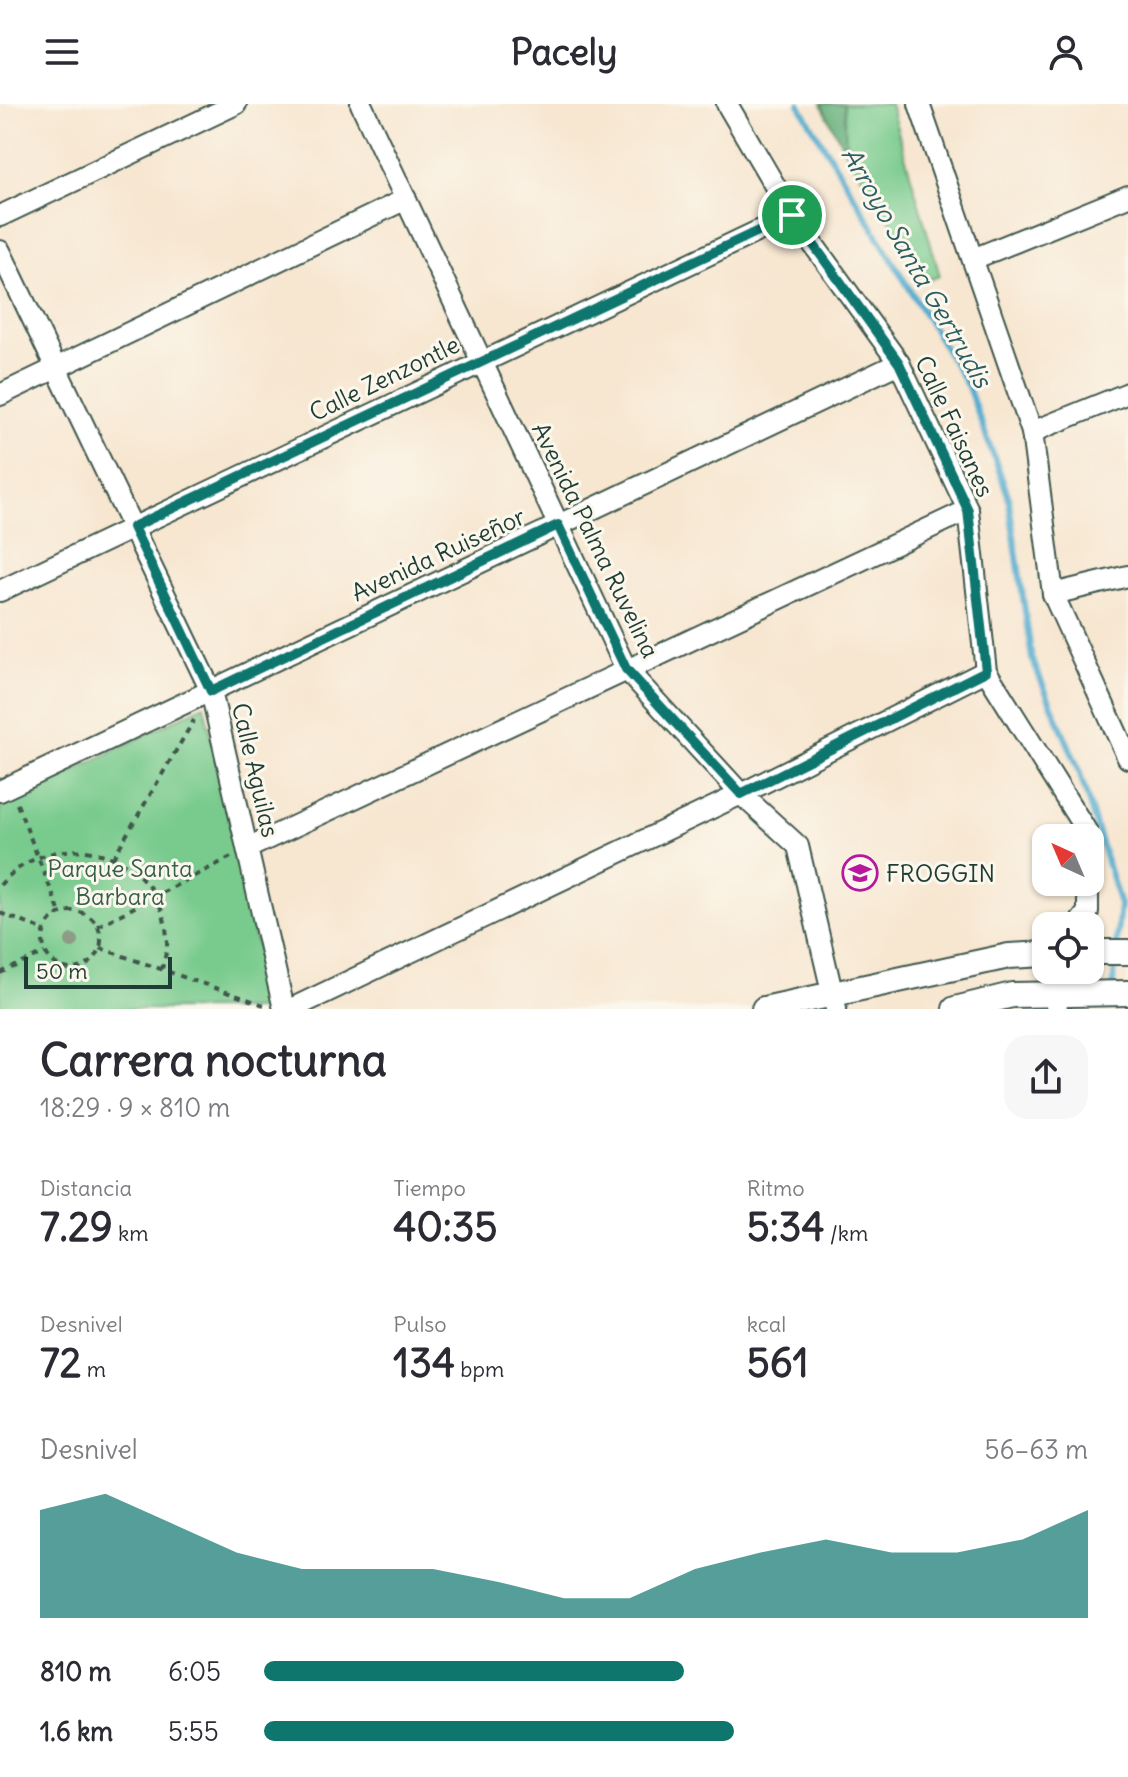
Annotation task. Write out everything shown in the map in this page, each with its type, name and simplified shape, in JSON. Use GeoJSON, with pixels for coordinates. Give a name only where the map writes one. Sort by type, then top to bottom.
{"type":"FeatureCollection","features":[{"type":"Feature","properties":{"kind":"street"},"geometry":{"type":"LineString","coordinates":[[0,216],[236,104]]}},
{"type":"Feature","properties":{"kind":"street","name":"Avenida Palma Ruvelina"},"geometry":{"type":"LineString","coordinates":[[361,104],[626,669],[741,794],[798,846],[834,1002]]}},
{"type":"Feature","properties":{"kind":"street","name":"Calle Faisanes"},"geometry":{"type":"LineString","coordinates":[[727,104],[792,215],[899,363],[968,510],[986,671],[1082,824]]}},
{"type":"Feature","properties":{"kind":"street"},"geometry":{"type":"LineString","coordinates":[[919,104],[1032,432],[1053,594],[1128,758]]}},
{"type":"Feature","properties":{"kind":"street"},"geometry":{"type":"LineString","coordinates":[[973,259],[1128,196]]}},
{"type":"Feature","properties":{"kind":"street"},"geometry":{"type":"LineString","coordinates":[[0,395],[406,199]]}},
{"type":"Feature","properties":{"kind":"street","name":"Calle Zenzontle"},"geometry":{"type":"LineString","coordinates":[[0,591],[792,215]]}},
{"type":"Feature","properties":{"kind":"street","name":"Calle Aguilas"},"geometry":{"type":"LineString","coordinates":[[0,251],[211,691],[284,1009]]}},
{"type":"Feature","properties":{"kind":"street","name":"Avenida Ruiseñor"},"geometry":{"type":"LineString","coordinates":[[5,788],[899,363]]}},
{"type":"Feature","properties":{"kind":"street"},"geometry":{"type":"LineString","coordinates":[[1032,432],[1128,393]]}},
{"type":"Feature","properties":{"kind":"street"},"geometry":{"type":"LineString","coordinates":[[248,848],[968,510]]}},
{"type":"Feature","properties":{"kind":"street"},"geometry":{"type":"LineString","coordinates":[[1053,594],[1128,576]]}},
{"type":"Feature","properties":{"kind":"street"},"geometry":{"type":"LineString","coordinates":[[291,1009],[741,794],[986,671]]}},
{"type":"Feature","properties":{"kind":"street"},"geometry":{"type":"LineString","coordinates":[[1104,952],[1128,952]]}},
{"type":"Feature","properties":{"kind":"street"},"geometry":{"type":"LineString","coordinates":[[764,1009],[834,1002],[1009,956],[1032,955]]}},
{"type":"Feature","properties":{"kind":"street"},"geometry":{"type":"LineString","coordinates":[[955,1009],[1012,995],[1055,991],[1128,993]]}},
{"type":"Feature","properties":{"kind":"path"},"geometry":{"type":"LineString","coordinates":[[113,858],[211,691]]}},
{"type":"Feature","properties":{"kind":"path"},"geometry":{"type":"LineString","coordinates":[[5,788],[60,913]]}},
{"type":"Feature","properties":{"kind":"path"},"geometry":{"type":"LineString","coordinates":[[98,926],[248,848]]}},
{"type":"Feature","properties":{"kind":"path"},"geometry":{"type":"LineString","coordinates":[[0,885],[13,870],[37,856],[67,849],[97,851],[113,858],[146,883],[161,908],[168,941],[162,969]]}},
{"type":"Feature","properties":{"kind":"path"},"geometry":{"type":"LineString","coordinates":[[78,911],[98,926],[100,948],[88,964],[69,969],[51,961],[45,953],[44,930],[60,913],[78,911]]}},
{"type":"Feature","properties":{"kind":"path"},"geometry":{"type":"LineString","coordinates":[[0,913],[44,930]]}},
{"type":"Feature","properties":{"kind":"path"},"geometry":{"type":"LineString","coordinates":[[100,948],[276,1009]]}},
{"type":"Feature","properties":{"kind":"path"},"geometry":{"type":"LineString","coordinates":[[0,973],[45,953]]}},
{"type":"Feature","properties":{"kind":"green space"},"geometry":{"type":"Polygon","coordinates":[[[821,104],[844,104],[846,153],[821,104]]]}},
{"type":"Feature","properties":{"kind":"green space"},"geometry":{"type":"Polygon","coordinates":[[[844,104],[890,104],[940,276],[929,280],[846,153],[844,104]]]}},
{"type":"Feature","properties":{"kind":"green space","name":"Parque Santa Barbara"},"geometry":{"type":"Polygon","coordinates":[[[204,705],[271,1009],[0,1009],[0,808],[204,705]]]}},
{"type":"Feature","properties":{"kind":"waterway","name":"Arroyo Santa Gertrudis"},"geometry":{"type":"LineString","coordinates":[[799,104],[968,387],[1008,495],[1032,659],[1078,767],[1120,905],[1116,945]]}},
{"type":"Feature","properties":{"kind":"waterway","name":"Arroyo Santa Gertrudis"},"geometry":{"type":"LineString","coordinates":[[1113,989],[1115,957]]}},
{"type":"Feature","properties":{"kind":"place","name":"FROGGIN"},"geometry":{"type":"Point","coordinates":[860,873]}},
{"type":"Feature","properties":{"kind":"route"},"geometry":{"type":"LineString","coordinates":[[792,215],[899,363],[968,510],[986,671],[741,794],[626,669],[558,525],[211,691],[133,527],[792,215]]}}]}
